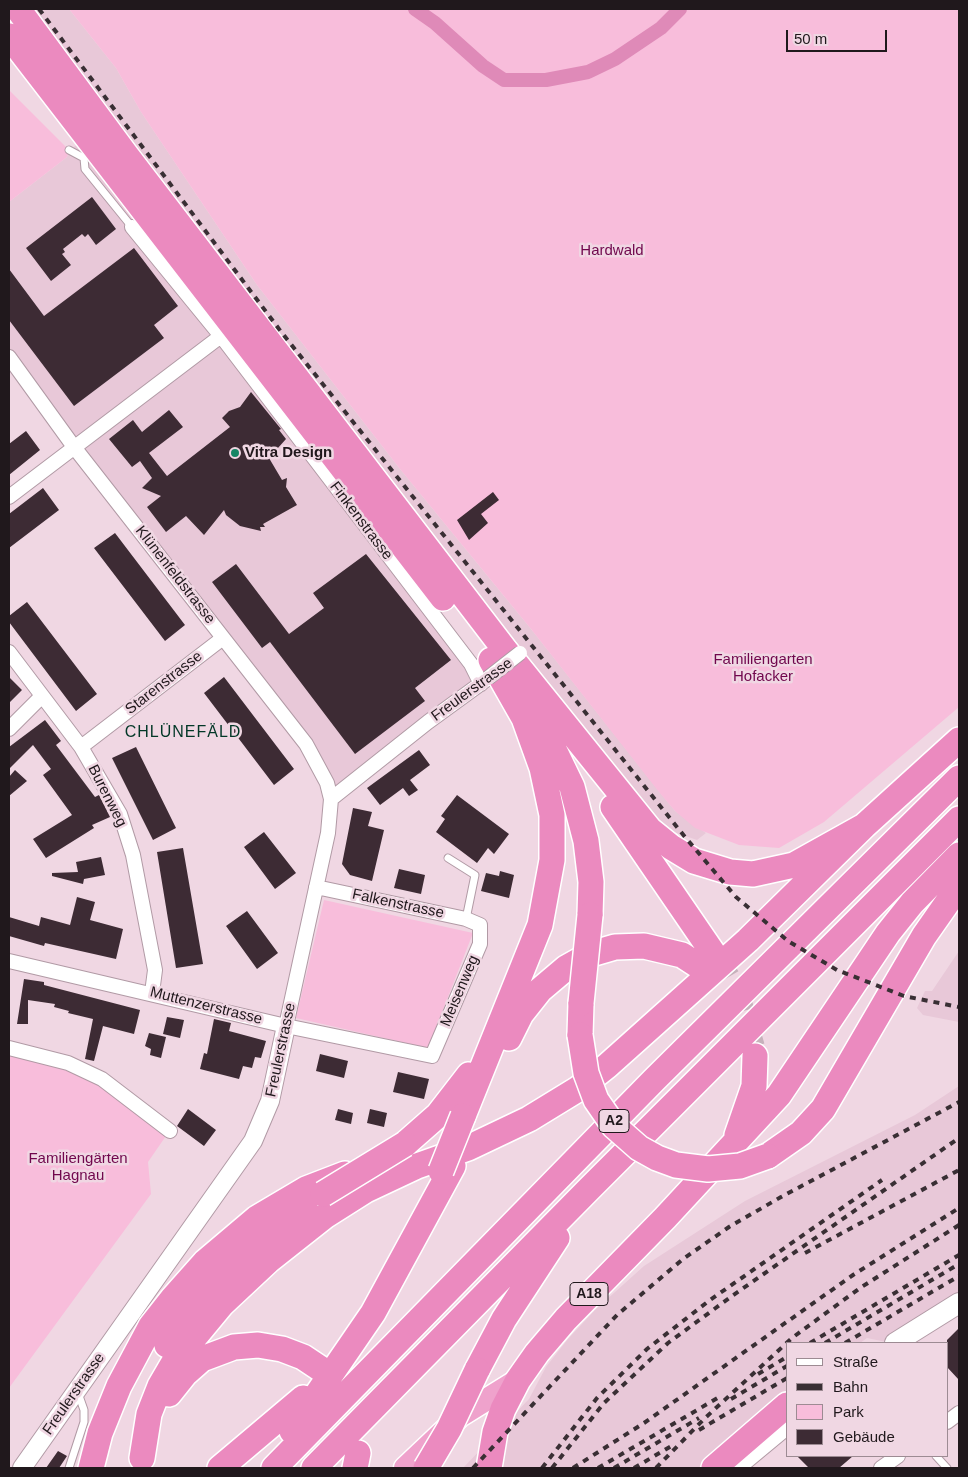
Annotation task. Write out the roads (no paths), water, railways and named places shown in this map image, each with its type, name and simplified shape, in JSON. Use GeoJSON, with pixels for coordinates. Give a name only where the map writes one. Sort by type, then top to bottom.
{"type":"FeatureCollection","features":[{"type":"Feature","properties":{"kind":"highway"},"geometry":{"type":"LineString","coordinates":[[18,9],[119,161]]}},
{"type":"Feature","properties":{"kind":"highway"},"geometry":{"type":"LineString","coordinates":[[9,20],[119,161],[545,731],[572,787],[586,842],[591,882],[590,915],[581,1003],[580,1035],[586,1073],[596,1100],[614,1126],[639,1148],[676,1165],[708,1169],[740,1166],[768,1156],[801,1133],[823,1109],[924,936],[959,886]]}},
{"type":"Feature","properties":{"kind":"highway"},"geometry":{"type":"LineString","coordinates":[[9,36],[119,161]]}},
{"type":"Feature","properties":{"kind":"highway"},"geometry":{"type":"LineString","coordinates":[[9,56],[119,161]]}},
{"type":"Feature","properties":{"kind":"highway"},"geometry":{"type":"LineString","coordinates":[[497,665],[657,836],[686,857],[730,872],[753,874],[775,871],[804,861],[864,826]]}},
{"type":"Feature","properties":{"kind":"highway"},"geometry":{"type":"LineString","coordinates":[[263,1468],[320,1394],[385,1293],[428,1212],[468,1118],[521,1014],[540,990],[566,968],[584,957],[602,950],[637,946],[675,953],[708,962],[497,665]]}},
{"type":"Feature","properties":{"kind":"highway"},"geometry":{"type":"LineString","coordinates":[[468,1118],[494,1038],[540,925],[551,875],[553,837],[550,799],[537,753],[520,710],[497,665]]}},
{"type":"Feature","properties":{"kind":"highway"},"geometry":{"type":"LineString","coordinates":[[143,1463],[149,1414],[160,1386],[174,1362],[222,1304],[268,1261],[325,1216],[366,1190],[417,1166],[468,1148],[509,1128],[561,1100],[607,1066],[802,889],[864,826],[959,740]]}},
{"type":"Feature","properties":{"kind":"highway","name":"A2"},"geometry":{"type":"LineString","coordinates":[[274,1468],[654,1080],[959,778]]}},
{"type":"Feature","properties":{"kind":"highway","name":"A2"},"geometry":{"type":"LineString","coordinates":[[314,1468],[588,1190],[959,819]]}},
{"type":"Feature","properties":{"kind":"highway"},"geometry":{"type":"LineString","coordinates":[[731,1146],[780,1096],[900,917],[959,855]]}},
{"type":"Feature","properties":{"kind":"highway"},"geometry":{"type":"LineString","coordinates":[[143,1463],[138,1432],[141,1404],[161,1356],[205,1293],[230,1267],[269,1233],[323,1194],[405,1144],[427,1127],[449,1103],[494,1038]]}},
{"type":"Feature","properties":{"kind":"highway","name":"A18"},"geometry":{"type":"LineString","coordinates":[[489,1468],[498,1422],[518,1380],[566,1319],[665,1218],[731,1146],[754,1086],[755,1056]]}},
{"type":"Feature","properties":{"kind":"highway"},"geometry":{"type":"LineString","coordinates":[[90,1468],[110,1407],[128,1367],[151,1326],[184,1284],[237,1234],[278,1205],[321,1183],[361,1168],[509,1128]]}},
{"type":"Feature","properties":{"kind":"highway"},"geometry":{"type":"LineString","coordinates":[[426,1468],[449,1429],[477,1370],[514,1303],[588,1190]]}},
{"type":"Feature","properties":{"kind":"highway"},"geometry":{"type":"LineString","coordinates":[[143,1463],[163,1403],[184,1374],[212,1354],[234,1347],[269,1346],[292,1353],[321,1369]]}},
{"type":"Feature","properties":{"kind":"highway"},"geometry":{"type":"LineString","coordinates":[[220,1468],[298,1403],[346,1353]]}},
{"type":"Feature","properties":{"kind":"highway","name":"A18"},"geometry":{"type":"LineString","coordinates":[[405,1468],[460,1416],[518,1380]]}},
{"type":"Feature","properties":{"kind":"highway"},"geometry":{"type":"LineString","coordinates":[[714,1468],[786,1406]]}},
{"type":"Feature","properties":{"kind":"main road"},"geometry":{"type":"LineString","coordinates":[[897,1342],[959,1303]]}},
{"type":"Feature","properties":{"kind":"main road"},"geometry":{"type":"LineString","coordinates":[[734,1468],[786,1425]]}},
{"type":"Feature","properties":{"kind":"street","name":"Finkenstrasse"},"geometry":{"type":"LineString","coordinates":[[132,227],[221,336],[471,664],[497,665]]}},
{"type":"Feature","properties":{"kind":"street"},"geometry":{"type":"LineString","coordinates":[[9,497],[221,336]]}},
{"type":"Feature","properties":{"kind":"street","name":"Klünenfeldstrasse"},"geometry":{"type":"LineString","coordinates":[[9,357],[74,447],[306,744],[327,783],[330,799]]}},
{"type":"Feature","properties":{"kind":"street","name":"Starenstrasse"},"geometry":{"type":"LineString","coordinates":[[81,747],[223,638]]}},
{"type":"Feature","properties":{"kind":"street","name":"Burenweg"},"geometry":{"type":"LineString","coordinates":[[9,652],[81,747],[120,814],[133,855],[155,970],[152,992]]}},
{"type":"Feature","properties":{"kind":"street","name":"Freulerstrasse"},"geometry":{"type":"LineString","coordinates":[[22,1468],[244,1155],[260,1128],[270,1101],[328,833],[330,799],[497,665]]}},
{"type":"Feature","properties":{"kind":"street"},"geometry":{"type":"LineString","coordinates":[[9,729],[42,696]]}},
{"type":"Feature","properties":{"kind":"street","name":"Falkenstrasse"},"geometry":{"type":"LineString","coordinates":[[316,886],[466,919],[480,924]]}},
{"type":"Feature","properties":{"kind":"street","name":"Meisenweg"},"geometry":{"type":"LineString","coordinates":[[432,1056],[480,944],[480,924]]}},
{"type":"Feature","properties":{"kind":"street","name":"Muttenzerstrasse"},"geometry":{"type":"LineString","coordinates":[[9,961],[152,992],[286,1026],[432,1056]]}},
{"type":"Feature","properties":{"kind":"street"},"geometry":{"type":"LineString","coordinates":[[9,1048],[68,1063],[102,1079],[170,1131]]}},
{"type":"Feature","properties":{"kind":"street"},"geometry":{"type":"LineString","coordinates":[[948,1421],[959,1413]]}},
{"type":"Feature","properties":{"kind":"street"},"geometry":{"type":"LineString","coordinates":[[881,1468],[897,1457]]}},
{"type":"Feature","properties":{"kind":"lane"},"geometry":{"type":"LineString","coordinates":[[69,150],[84,158],[84,169],[132,227]]}},
{"type":"Feature","properties":{"kind":"lane"},"geometry":{"type":"LineString","coordinates":[[448,858],[475,875],[466,919]]}},
{"type":"Feature","properties":{"kind":"lane"},"geometry":{"type":"LineString","coordinates":[[69,1468],[84,1422],[84,1410],[77,1390]]}},
{"type":"Feature","properties":{"kind":"lane"},"geometry":{"type":"LineString","coordinates":[[937,1457],[947,1468]]}},
{"type":"Feature","properties":{"kind":"waterway"},"geometry":{"type":"LineString","coordinates":[[415,9],[435,23],[483,66],[504,80],[546,80],[588,72],[615,59],[661,28],[680,9]]}},
{"type":"Feature","properties":{"kind":"tunnel"},"geometry":{"type":"LineString","coordinates":[[715,956],[737,994],[755,1056]]}},
{"type":"Feature","properties":{"kind":"railway"},"geometry":{"type":"LineString","coordinates":[[39,9],[282,333],[685,837],[736,897],[788,941],[837,970],[904,996],[959,1007]]}},
{"type":"Feature","properties":{"kind":"railway"},"geometry":{"type":"LineString","coordinates":[[473,1468],[617,1315],[683,1259],[729,1227],[781,1197],[959,1102]]}},
{"type":"Feature","properties":{"kind":"railway"},"geometry":{"type":"LineString","coordinates":[[552,1468],[604,1403],[668,1343],[732,1296],[959,1138]]}},
{"type":"Feature","properties":{"kind":"railway"},"geometry":{"type":"LineString","coordinates":[[805,1253],[959,1170]]}},
{"type":"Feature","properties":{"kind":"railway"},"geometry":{"type":"LineString","coordinates":[[542,1468],[597,1398],[647,1349],[710,1300],[882,1180]]}},
{"type":"Feature","properties":{"kind":"railway"},"geometry":{"type":"LineString","coordinates":[[573,1468],[644,1423],[853,1275],[959,1208]]}},
{"type":"Feature","properties":{"kind":"railway"},"geometry":{"type":"LineString","coordinates":[[788,1342],[860,1288],[959,1225]]}},
{"type":"Feature","properties":{"kind":"railway"},"geometry":{"type":"LineString","coordinates":[[812,1342],[959,1255]]}},
{"type":"Feature","properties":{"kind":"railway"},"geometry":{"type":"LineString","coordinates":[[827,1342],[959,1264]]}},
{"type":"Feature","properties":{"kind":"railway"},"geometry":{"type":"LineString","coordinates":[[847,1342],[959,1276]]}},
{"type":"Feature","properties":{"kind":"railway"},"geometry":{"type":"LineString","coordinates":[[656,1468],[704,1419],[786,1344]]}},
{"type":"Feature","properties":{"kind":"railway"},"geometry":{"type":"LineString","coordinates":[[758,1374],[786,1358]]}},
{"type":"Feature","properties":{"kind":"railway"},"geometry":{"type":"LineString","coordinates":[[731,1399],[786,1367]]}},
{"type":"Feature","properties":{"kind":"railway"},"geometry":{"type":"LineString","coordinates":[[699,1430],[786,1379]]}},
{"type":"Feature","properties":{"kind":"railway"},"geometry":{"type":"LineString","coordinates":[[598,1468],[721,1396]]}},
{"type":"Feature","properties":{"kind":"railway"},"geometry":{"type":"LineString","coordinates":[[614,1468],[699,1418]]}},
{"type":"Feature","properties":{"kind":"railway"},"geometry":{"type":"LineString","coordinates":[[634,1468],[673,1445]]}},
{"type":"Feature","properties":{"kind":"place","name":"Vitra Design"},"geometry":{"type":"Point","coordinates":[235,453]}},
{"type":"Feature","properties":{"kind":"district","name":"CHLÜNEFÄLD"},"geometry":{"type":"Point","coordinates":[183,733]}},
{"type":"Feature","properties":{"kind":"park label","name":"Hardwald"},"geometry":{"type":"Point","coordinates":[612,251]}},
{"type":"Feature","properties":{"kind":"park label","name":"Familiengarten Hofacker"},"geometry":{"type":"Point","coordinates":[763,668]}},
{"type":"Feature","properties":{"kind":"park label","name":"Familiengärten Hagnau"},"geometry":{"type":"Point","coordinates":[78,1168]}}]}
